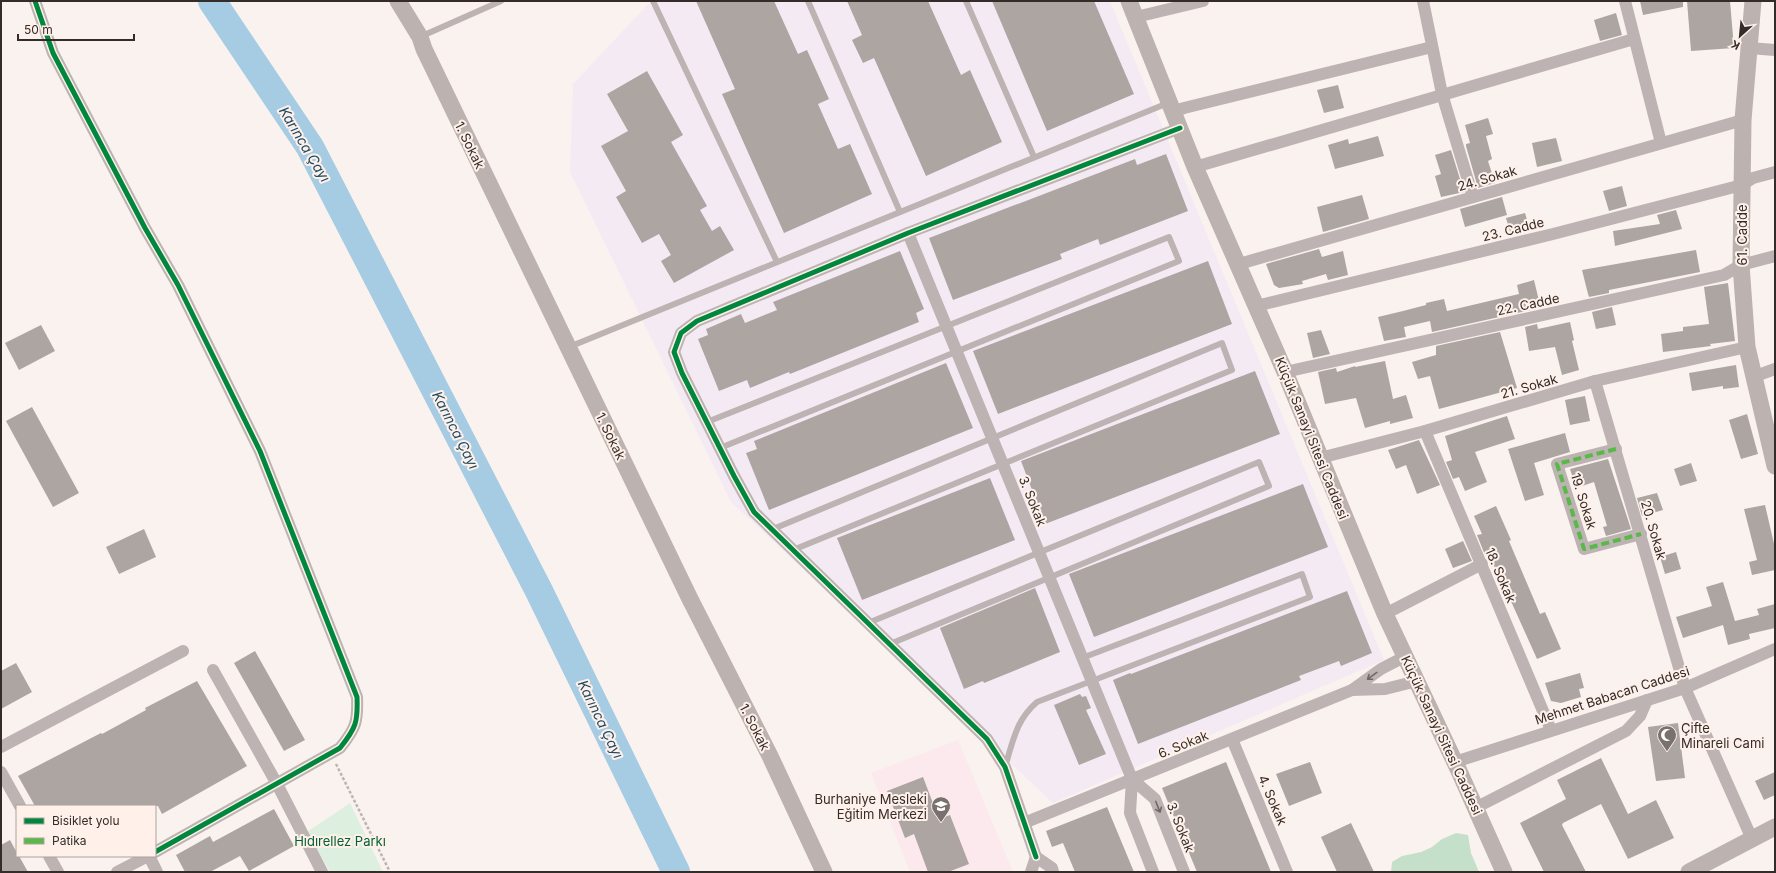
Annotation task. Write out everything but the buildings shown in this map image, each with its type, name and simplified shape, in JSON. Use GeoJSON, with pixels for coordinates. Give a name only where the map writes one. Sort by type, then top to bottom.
{"type":"FeatureCollection","features":[{"type":"Feature","properties":{"kind":"street"},"geometry":{"type":"LineString","coordinates":[[35,1],[53,53],[145,228],[178,284],[260,451],[357,697],[358,718],[351,734],[340,748],[156,851]]}},
{"type":"Feature","properties":{"kind":"street","name":"1. Sokak"},"geometry":{"type":"LineString","coordinates":[[398,1],[420,37],[427,56],[567,347],[690,599],[770,756],[824,872]]}},
{"type":"Feature","properties":{"kind":"street","name":"Küçük Sanayi Sitesi Caddesi"},"geometry":{"type":"LineString","coordinates":[[1129,1],[1195,166],[1285,372],[1385,614],[1455,762],[1504,872]]}},
{"type":"Feature","properties":{"kind":"street"},"geometry":{"type":"LineString","coordinates":[[1136,17],[1203,1]]}},
{"type":"Feature","properties":{"kind":"street"},"geometry":{"type":"LineString","coordinates":[[1423,1],[1442,94],[1473,197]]}},
{"type":"Feature","properties":{"kind":"street"},"geometry":{"type":"LineString","coordinates":[[1625,1],[1661,143]]}},
{"type":"Feature","properties":{"kind":"street","name":"61. Cadde"},"geometry":{"type":"LineString","coordinates":[[1754,1],[1743,120],[1741,265],[1747,347],[1753,377],[1775,463]]}},
{"type":"Feature","properties":{"kind":"street"},"geometry":{"type":"LineString","coordinates":[[1195,166],[1634,38]]}},
{"type":"Feature","properties":{"kind":"street"},"geometry":{"type":"LineString","coordinates":[[1171,107],[1184,108],[1432,47]]}},
{"type":"Feature","properties":{"kind":"street"},"geometry":{"type":"LineString","coordinates":[[1749,48],[1775,50]]}},
{"type":"Feature","properties":{"kind":"street","name":"24. Sokak"},"geometry":{"type":"LineString","coordinates":[[1239,264],[1743,120]]}},
{"type":"Feature","properties":{"kind":"street"},"geometry":{"type":"LineString","coordinates":[[1053,872],[1052,868],[1036,857],[1005,767],[987,739],[754,512],[734,476],[682,372],[674,352],[681,333],[697,321],[908,233],[1180,128]]}},
{"type":"Feature","properties":{"kind":"street","name":"23. Cadde"},"geometry":{"type":"LineString","coordinates":[[1256,306],[1553,234],[1742,185],[1753,178],[1775,172]]}},
{"type":"Feature","properties":{"kind":"street","name":"3. Sokak"},"geometry":{"type":"LineString","coordinates":[[908,233],[1132,779],[1130,813],[1153,872]]}},
{"type":"Feature","properties":{"kind":"street","name":"22. Cadde"},"geometry":{"type":"LineString","coordinates":[[1285,372],[1724,275],[1741,265],[1775,256]]}},
{"type":"Feature","properties":{"kind":"street","name":"21. Sokak"},"geometry":{"type":"LineString","coordinates":[[1320,458],[1425,431],[1595,381],[1747,347]]}},
{"type":"Feature","properties":{"kind":"street"},"geometry":{"type":"LineString","coordinates":[[1753,377],[1775,369]]}},
{"type":"Feature","properties":{"kind":"street","name":"20. Sokak"},"geometry":{"type":"LineString","coordinates":[[1595,381],[1686,688],[1752,838]]}},
{"type":"Feature","properties":{"kind":"street","name":"18. Sokak"},"geometry":{"type":"LineString","coordinates":[[1425,431],[1551,730]]}},
{"type":"Feature","properties":{"kind":"street","name":"19. Sokak"},"geometry":{"type":"LineString","coordinates":[[1616,449],[1557,464],[1584,549],[1641,534]]}},
{"type":"Feature","properties":{"kind":"street"},"geometry":{"type":"LineString","coordinates":[[1385,614],[1482,564]]}},
{"type":"Feature","properties":{"kind":"street","name":"Mehmet Babacan Caddesi"},"geometry":{"type":"LineString","coordinates":[[1455,762],[1686,688],[1775,649]]}},
{"type":"Feature","properties":{"kind":"street"},"geometry":{"type":"LineString","coordinates":[[1,747],[183,651]]}},
{"type":"Feature","properties":{"kind":"street"},"geometry":{"type":"LineString","coordinates":[[1352,690],[1381,669],[1406,656]]}},
{"type":"Feature","properties":{"kind":"street"},"geometry":{"type":"LineString","coordinates":[[213,670],[278,784],[322,872]]}},
{"type":"Feature","properties":{"kind":"street"},"geometry":{"type":"LineString","coordinates":[[1352,690],[1385,689],[1417,682]]}},
{"type":"Feature","properties":{"kind":"street","name":"6. Sokak"},"geometry":{"type":"LineString","coordinates":[[1024,823],[1352,690]]}},
{"type":"Feature","properties":{"kind":"street"},"geometry":{"type":"LineString","coordinates":[[1475,808],[1626,731],[1640,716],[1647,700]]}},
{"type":"Feature","properties":{"kind":"street","name":"4. Sokak"},"geometry":{"type":"LineString","coordinates":[[1232,739],[1288,872]]}},
{"type":"Feature","properties":{"kind":"street"},"geometry":{"type":"LineString","coordinates":[[1,772],[19,805]]}},
{"type":"Feature","properties":{"kind":"street","name":"3. Sokak"},"geometry":{"type":"LineString","coordinates":[[1132,779],[1155,799],[1184,872]]}},
{"type":"Feature","properties":{"kind":"street"},"geometry":{"type":"LineString","coordinates":[[1689,872],[1775,827]]}},
{"type":"Feature","properties":{"kind":"street"},"geometry":{"type":"LineString","coordinates":[[50,857],[58,872]]}},
{"type":"Feature","properties":{"kind":"street"},"geometry":{"type":"LineString","coordinates":[[118,872],[146,857]]}},
{"type":"Feature","properties":{"kind":"street"},"geometry":{"type":"LineString","coordinates":[[148,857],[156,872]]}},
{"type":"Feature","properties":{"kind":"street"},"geometry":{"type":"LineString","coordinates":[[1031,872],[1036,857]]}},
{"type":"Feature","properties":{"kind":"lane"},"geometry":{"type":"LineString","coordinates":[[420,37],[501,1]]}},
{"type":"Feature","properties":{"kind":"lane"},"geometry":{"type":"LineString","coordinates":[[653,1],[777,262]]}},
{"type":"Feature","properties":{"kind":"lane"},"geometry":{"type":"LineString","coordinates":[[808,1],[900,212]]}},
{"type":"Feature","properties":{"kind":"lane"},"geometry":{"type":"LineString","coordinates":[[966,1],[1034,157]]}},
{"type":"Feature","properties":{"kind":"lane"},"geometry":{"type":"LineString","coordinates":[[567,347],[1034,157],[1171,107]]}},
{"type":"Feature","properties":{"kind":"lane"},"geometry":{"type":"LineString","coordinates":[[707,422],[1169,237],[1179,261],[720,448]]}},
{"type":"Feature","properties":{"kind":"lane"},"geometry":{"type":"LineString","coordinates":[[773,529],[1222,343],[1232,370],[794,550]]}},
{"type":"Feature","properties":{"kind":"lane"},"geometry":{"type":"LineString","coordinates":[[868,623],[1259,462],[1269,486],[890,644]]}},
{"type":"Feature","properties":{"kind":"lane"},"geometry":{"type":"LineString","coordinates":[[1005,767],[1017,726],[1030,708],[1037,702],[1310,597],[1302,574],[1082,658]]}},
{"type":"Feature","properties":{"kind":"path"},"geometry":{"type":"LineString","coordinates":[[331,753],[390,872]]}},
{"type":"Feature","properties":{"kind":"shaded area"},"geometry":{"type":"Polygon","coordinates":[[[651,1],[1110,1],[1384,660],[1053,803],[731,502],[570,172],[573,84],[651,1]]]}},
{"type":"Feature","properties":{"kind":"shaded area","name":"Burhaniye Mesleki Eğitim Merkezi"},"geometry":{"type":"Polygon","coordinates":[[[958,740],[1013,872],[910,872],[871,773],[958,740]]]}},
{"type":"Feature","properties":{"kind":"green space","name":"Hıdırellez Parkı"},"geometry":{"type":"Polygon","coordinates":[[[350,803],[383,872],[330,872],[307,832],[350,803]]]}},
{"type":"Feature","properties":{"kind":"green space"},"geometry":{"type":"Polygon","coordinates":[[[1456,833],[1468,835],[1471,853],[1479,872],[1391,872],[1392,862],[1402,856],[1421,852],[1432,847],[1442,839],[1456,833]]]}},
{"type":"Feature","properties":{"kind":"waterway","name":"Karınca Çayı"},"geometry":{"type":"LineString","coordinates":[[212,1],[310,147],[539,591],[676,872]]}},
{"type":"Feature","properties":{"kind":"marked path"},"geometry":{"type":"LineString","coordinates":[[1616,449],[1557,464],[1584,549],[1641,534]]}},
{"type":"Feature","properties":{"kind":"cycle path"},"geometry":{"type":"LineString","coordinates":[[35,1],[53,53],[145,228],[178,285],[260,451],[357,697],[355,724],[350,735],[340,748],[156,851]]}},
{"type":"Feature","properties":{"kind":"cycle path"},"geometry":{"type":"LineString","coordinates":[[1036,857],[1005,767],[987,739],[754,512],[734,476],[682,373],[674,352],[681,333],[697,321],[908,233],[1180,128]]}},
{"type":"Feature","properties":{"kind":"place","name":"Çifte Minareli Cami"},"geometry":{"type":"Point","coordinates":[1667,752]}},
{"type":"Feature","properties":{"kind":"place","name":"Burhaniye Mesleki Eğitim Merkezi"},"geometry":{"type":"Point","coordinates":[941,823]}}]}
